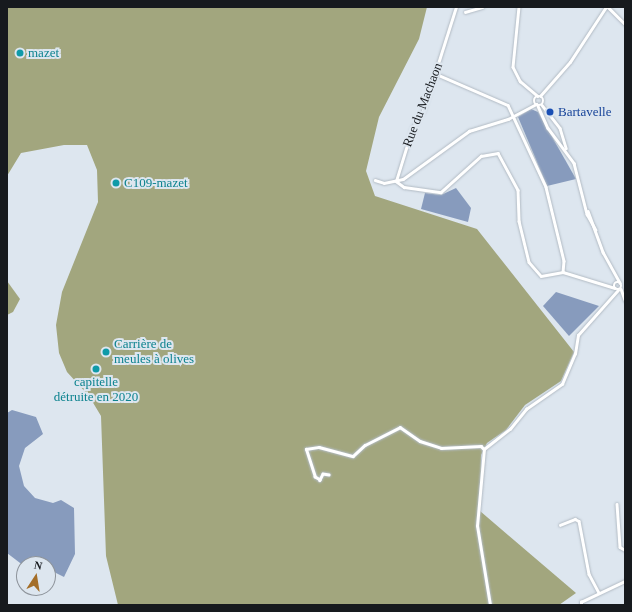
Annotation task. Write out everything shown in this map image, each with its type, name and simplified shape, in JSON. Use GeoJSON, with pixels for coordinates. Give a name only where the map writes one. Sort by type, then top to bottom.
{"type":"FeatureCollection","features":[{"type":"Feature","properties":{"kind":"street","name":"Rue du Machaon"},"geometry":{"type":"LineString","coordinates":[[396,181],[412,129],[423,111],[436,74],[456,7]]}},
{"type":"Feature","properties":{"kind":"street"},"geometry":{"type":"LineString","coordinates":[[465,12],[482,7]]}},
{"type":"Feature","properties":{"kind":"street"},"geometry":{"type":"LineString","coordinates":[[519,7],[513,67],[520,81],[531,89],[537,98],[537,105],[548,128],[567,150]]}},
{"type":"Feature","properties":{"kind":"street"},"geometry":{"type":"LineString","coordinates":[[529,107],[537,98],[546,92],[578,51],[607,7],[625,24]]}},
{"type":"Feature","properties":{"kind":"street"},"geometry":{"type":"LineString","coordinates":[[436,74],[505,103],[514,116],[546,187],[564,261],[563,272]]}},
{"type":"Feature","properties":{"kind":"street"},"geometry":{"type":"LineString","coordinates":[[542,105],[546,92]]}},
{"type":"Feature","properties":{"kind":"street"},"geometry":{"type":"LineString","coordinates":[[537,98],[544,98]]}},
{"type":"Feature","properties":{"kind":"street"},"geometry":{"type":"LineString","coordinates":[[396,181],[468,130],[514,116],[529,107],[542,105]]}},
{"type":"Feature","properties":{"kind":"street"},"geometry":{"type":"LineString","coordinates":[[490,605],[477,526],[484,450],[510,429],[526,409],[562,384],[575,354],[578,335],[615,294],[618,286],[618,276],[603,252],[596,230],[587,211],[578,173],[567,150],[560,128],[542,105]]}},
{"type":"Feature","properties":{"kind":"street"},"geometry":{"type":"LineString","coordinates":[[375,180],[396,181],[412,189],[441,192],[481,156],[498,153],[518,190],[519,221],[530,262],[541,276],[563,272],[611,286],[618,286]]}},
{"type":"Feature","properties":{"kind":"street"},"geometry":{"type":"LineString","coordinates":[[618,286],[625,300]]}},
{"type":"Feature","properties":{"kind":"street"},"geometry":{"type":"LineString","coordinates":[[329,475],[322,474],[320,480],[315,477],[306,449],[319,447],[353,456],[365,445],[400,427],[420,442],[441,448],[481,446],[484,450]]}},
{"type":"Feature","properties":{"kind":"street"},"geometry":{"type":"LineString","coordinates":[[617,504],[620,547],[625,550]]}},
{"type":"Feature","properties":{"kind":"street"},"geometry":{"type":"LineString","coordinates":[[560,525],[575,519],[579,521],[589,574],[599,593]]}},
{"type":"Feature","properties":{"kind":"street"},"geometry":{"type":"LineString","coordinates":[[581,605],[599,593],[625,582]]}},
{"type":"Feature","properties":{"kind":"green space"},"geometry":{"type":"Polygon","coordinates":[[[7,7],[427,7],[419,39],[379,117],[366,171],[375,196],[477,229],[574,352],[561,381],[525,405],[506,430],[487,443],[481,455],[480,511],[576,593],[559,605],[118,605],[106,556],[101,416],[89,396],[67,372],[59,353],[56,325],[62,292],[98,202],[97,170],[87,145],[64,145],[21,153],[7,176],[7,7]]]}},
{"type":"Feature","properties":{"kind":"green space"},"geometry":{"type":"Polygon","coordinates":[[[7,281],[20,299],[13,312],[7,315],[7,281]]]}},
{"type":"Feature","properties":{"kind":"water"},"geometry":{"type":"Polygon","coordinates":[[[531,109],[538,112],[576,179],[547,186],[518,117],[531,109]]]}},
{"type":"Feature","properties":{"kind":"water"},"geometry":{"type":"Polygon","coordinates":[[[456,188],[471,208],[468,222],[421,209],[425,193],[441,195],[456,188]]]}},
{"type":"Feature","properties":{"kind":"water"},"geometry":{"type":"Polygon","coordinates":[[[556,292],[599,306],[569,336],[543,306],[556,292]]]}},
{"type":"Feature","properties":{"kind":"water"},"geometry":{"type":"Polygon","coordinates":[[[12,410],[36,417],[43,434],[25,448],[19,466],[24,486],[35,498],[53,503],[61,500],[74,508],[75,554],[64,577],[56,573],[56,556],[16,556],[16,560],[7,553],[7,413],[12,410]]]}},
{"type":"Feature","properties":{"kind":"place","name":"mazet"},"geometry":{"type":"Point","coordinates":[20,53]}},
{"type":"Feature","properties":{"kind":"place","name":"Bartavelle"},"geometry":{"type":"Point","coordinates":[550,112]}},
{"type":"Feature","properties":{"kind":"place","name":"C109-mazet"},"geometry":{"type":"Point","coordinates":[116,183]}},
{"type":"Feature","properties":{"kind":"place","name":"Carrière de meules à olives"},"geometry":{"type":"Point","coordinates":[106,352]}},
{"type":"Feature","properties":{"kind":"place","name":"capitelle détruite en 2020"},"geometry":{"type":"Point","coordinates":[96,369]}}]}
